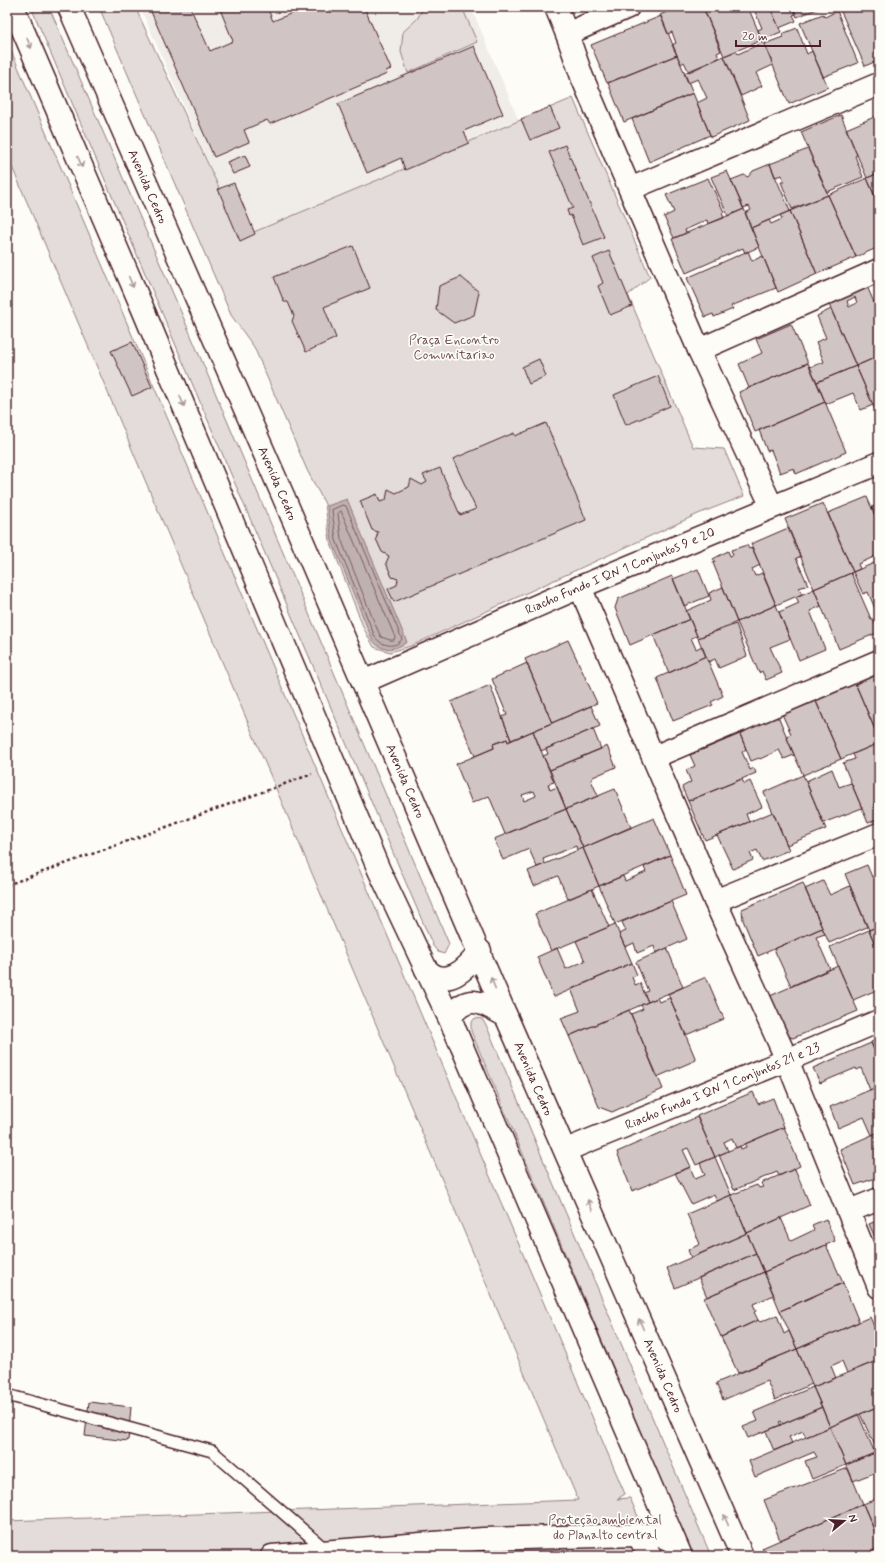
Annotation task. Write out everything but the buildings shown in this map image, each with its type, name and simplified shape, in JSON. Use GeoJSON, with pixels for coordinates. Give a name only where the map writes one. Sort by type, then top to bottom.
{"type":"FeatureCollection","features":[{"type":"Feature","properties":{"kind":"street"},"geometry":{"type":"LineString","coordinates":[[13,7],[145,315],[379,870],[454,1028],[677,1549]]}},
{"type":"Feature","properties":{"kind":"street","name":"Avenida Cedro"},"geometry":{"type":"LineString","coordinates":[[69,7],[480,951],[506,1016],[566,1150],[742,1556]]}},
{"type":"Feature","properties":{"kind":"street"},"geometry":{"type":"LineString","coordinates":[[556,7],[582,77],[699,350],[772,507]]}},
{"type":"Feature","properties":{"kind":"street"},"geometry":{"type":"LineString","coordinates":[[567,34],[628,7]]}},
{"type":"Feature","properties":{"kind":"street"},"geometry":{"type":"LineString","coordinates":[[630,189],[879,84]]}},
{"type":"Feature","properties":{"kind":"street"},"geometry":{"type":"LineString","coordinates":[[699,350],[879,270]]}},
{"type":"Feature","properties":{"kind":"street","name":"Riacho Fundo I QN 1 Conjuntos 9 e 20"},"geometry":{"type":"LineString","coordinates":[[363,682],[580,587],[879,463]]}},
{"type":"Feature","properties":{"kind":"street"},"geometry":{"type":"LineString","coordinates":[[580,587],[715,901],[787,1060],[879,1287]]}},
{"type":"Feature","properties":{"kind":"street"},"geometry":{"type":"LineString","coordinates":[[654,758],[879,661]]}},
{"type":"Feature","properties":{"kind":"street"},"geometry":{"type":"LineString","coordinates":[[715,901],[879,834]]}},
{"type":"Feature","properties":{"kind":"street"},"geometry":{"type":"LineString","coordinates":[[426,969],[434,977],[442,978],[459,973],[468,967],[480,951]]}},
{"type":"Feature","properties":{"kind":"street"},"geometry":{"type":"LineString","coordinates":[[454,1028],[450,1017],[456,1009],[469,1003],[485,1003],[506,1016]]}},
{"type":"Feature","properties":{"kind":"street","name":"Riacho Fundo I QN 1 Conjuntos 21 e 23"},"geometry":{"type":"LineString","coordinates":[[566,1150],[879,1021]]}},
{"type":"Feature","properties":{"kind":"street"},"geometry":{"type":"LineString","coordinates":[[849,1211],[879,1199]]}},
{"type":"Feature","properties":{"kind":"street"},"geometry":{"type":"LineString","coordinates":[[638,1535],[651,1519],[656,1500]]}},
{"type":"Feature","properties":{"kind":"street"},"geometry":{"type":"LineString","coordinates":[[638,1535],[650,1556]]}},
{"type":"Feature","properties":{"kind":"street"},"geometry":{"type":"LineString","coordinates":[[272,1556],[483,1540],[638,1535],[657,1535],[677,1549]]}},
{"type":"Feature","properties":{"kind":"lane"},"geometry":{"type":"LineString","coordinates":[[7,1395],[212,1451],[328,1552]]}},
{"type":"Feature","properties":{"kind":"path"},"geometry":{"type":"LineString","coordinates":[[7,885],[320,771]]}},
{"type":"Feature","properties":{"kind":"shaded area"},"geometry":{"type":"Polygon","coordinates":[[[140,7],[471,7],[519,121],[241,237],[140,7]]]}},
{"type":"Feature","properties":{"kind":"green space"},"geometry":{"type":"Polygon","coordinates":[[[31,7],[49,7],[181,312],[449,944],[444,954],[438,952],[433,946],[31,7]]]}},
{"type":"Feature","properties":{"kind":"green space","name":"Praça Encontro Comunitariao"},"geometry":{"type":"Polygon","coordinates":[[[99,7],[135,7],[242,237],[573,98],[650,277],[628,295],[693,447],[724,449],[744,496],[698,514],[411,646],[390,652],[374,647],[364,629],[330,541],[325,504],[307,470],[254,347],[231,315],[99,7]]]}},
{"type":"Feature","properties":{"kind":"green space"},"geometry":{"type":"Polygon","coordinates":[[[424,7],[462,7],[477,42],[408,73],[401,52],[403,32],[417,19],[424,7]]]}},
{"type":"Feature","properties":{"kind":"green space","name":"Proteção ambiental do Planalto central"},"geometry":{"type":"Polygon","coordinates":[[[7,41],[625,1494],[617,1499],[630,1498],[655,1556],[7,1556],[7,1521],[578,1500],[7,155],[7,41]]]}},
{"type":"Feature","properties":{"kind":"green space"},"geometry":{"type":"Polygon","coordinates":[[[475,1018],[482,1019],[487,1027],[711,1556],[693,1556],[471,1031],[471,1023],[475,1018]]]}},
{"type":"Feature","properties":{"kind":"water"},"geometry":{"type":"Polygon","coordinates":[[[347,499],[407,642],[398,647],[388,649],[384,648],[372,639],[332,541],[327,506],[347,499]]]}}]}
